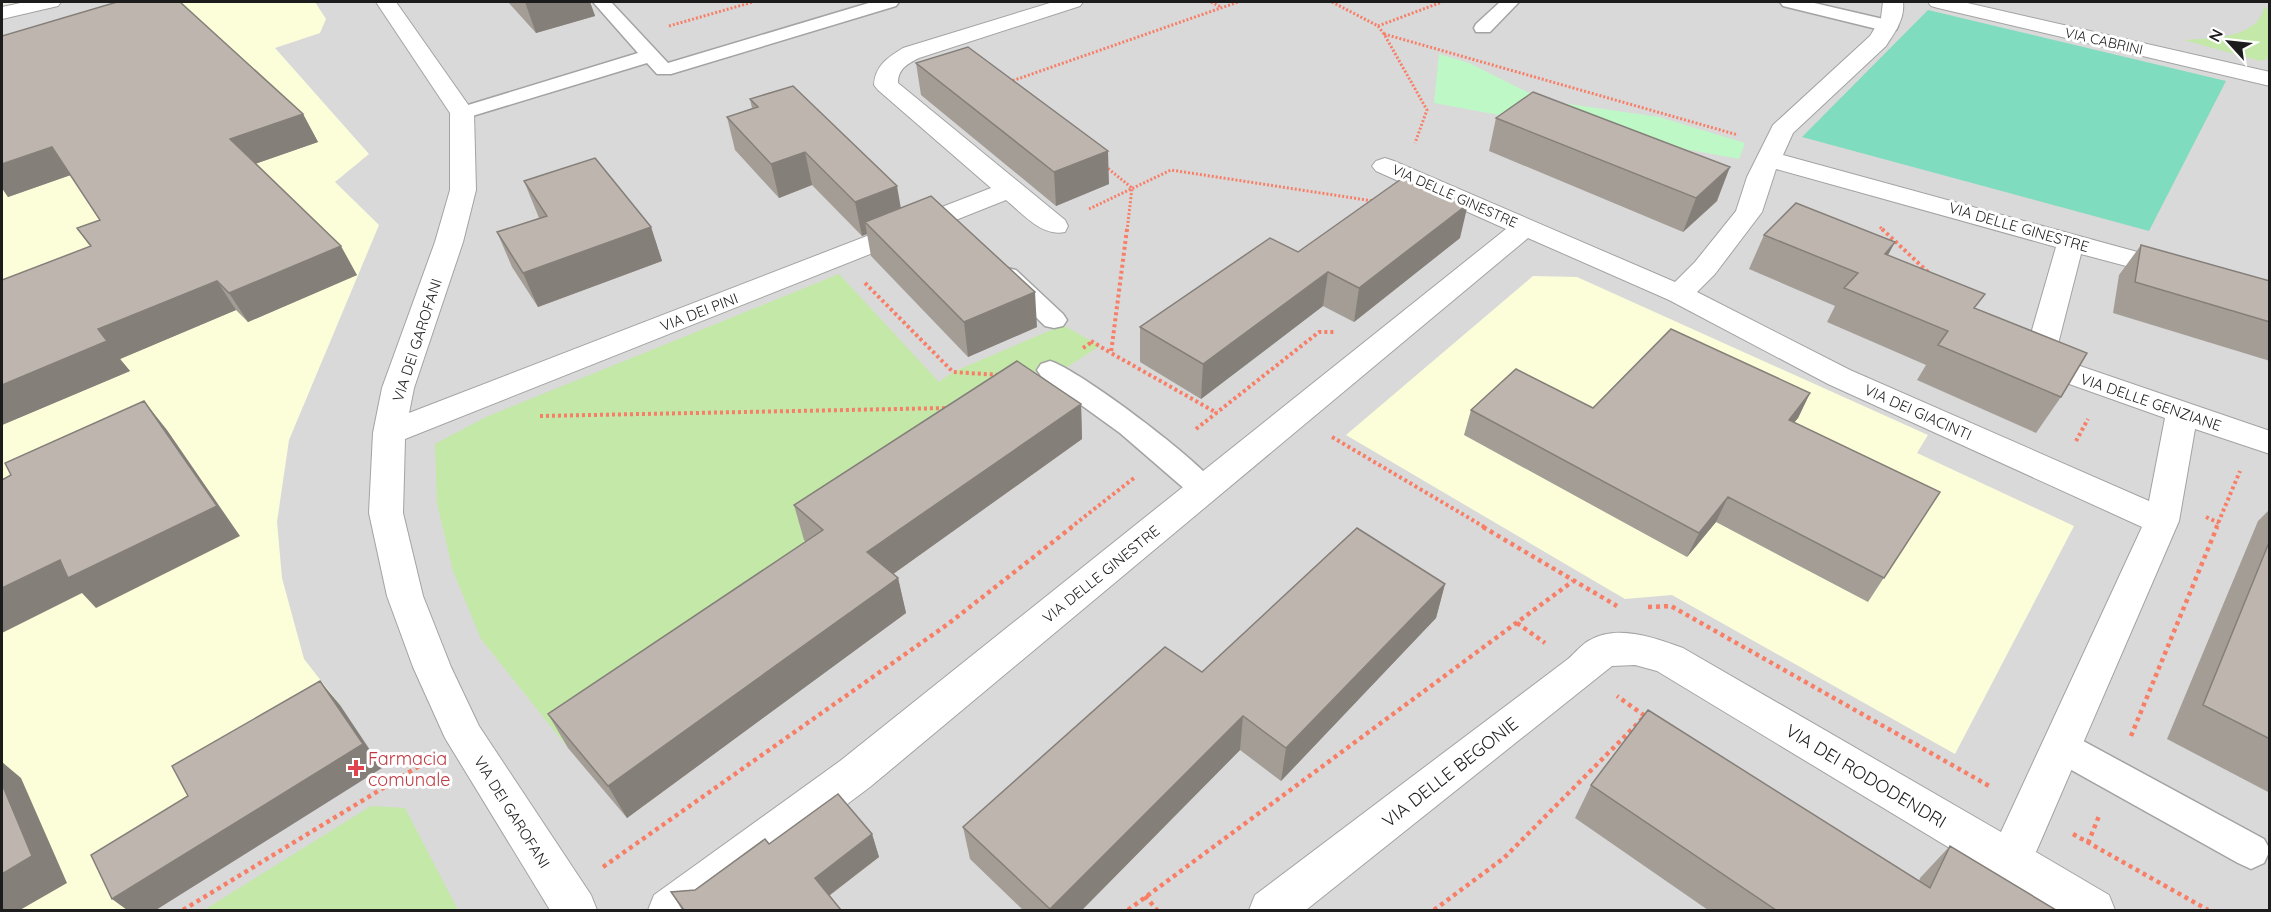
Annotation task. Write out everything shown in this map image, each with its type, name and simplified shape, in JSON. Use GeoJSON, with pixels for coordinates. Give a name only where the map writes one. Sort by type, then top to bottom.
{"type":"FeatureCollection","features":[{"type":"Feature","properties":{"kind":"street"},"geometry":{"type":"LineString","coordinates":[[2,13],[51,2]]}},
{"type":"Feature","properties":{"kind":"street"},"geometry":{"type":"LineString","coordinates":[[386,2],[462,113]]}},
{"type":"Feature","properties":{"kind":"street"},"geometry":{"type":"LineString","coordinates":[[1055,226],[1009,190],[886,85],[886,75],[894,63],[911,53],[1073,2]]}},
{"type":"Feature","properties":{"kind":"street","name":"VIA CABRINI"},"geometry":{"type":"LineString","coordinates":[[1938,2],[2270,79]]}},
{"type":"Feature","properties":{"kind":"street"},"geometry":{"type":"LineString","coordinates":[[1679,294],[1705,268],[1749,212],[1782,130],[1878,41],[1891,14]]}},
{"type":"Feature","properties":{"kind":"street","name":"VIA DEI GAROFANI"},"geometry":{"type":"LineString","coordinates":[[462,113],[464,190],[449,242],[398,388],[389,433],[386,513],[405,596],[432,667],[465,738],[570,902]]}},
{"type":"Feature","properties":{"kind":"street","name":"VIA DELLE GINESTRE"},"geometry":{"type":"LineString","coordinates":[[1772,152],[2204,279]]}},
{"type":"Feature","properties":{"kind":"street","name":"VIA DELLE GINESTRE"},"geometry":{"type":"LineString","coordinates":[[1385,166],[1679,294]]}},
{"type":"Feature","properties":{"kind":"street","name":"VIA DEI PINI"},"geometry":{"type":"LineString","coordinates":[[389,433],[840,257],[953,224],[1009,190]]}},
{"type":"Feature","properties":{"kind":"street","name":"VIA DELLE GINESTRE"},"geometry":{"type":"LineString","coordinates":[[670,910],[855,774],[1525,227]]}},
{"type":"Feature","properties":{"kind":"street","name":"VIA DELLE GENZIANE"},"geometry":{"type":"LineString","coordinates":[[2072,242],[2063,266],[2043,344],[2052,360],[2069,373],[2261,441]]}},
{"type":"Feature","properties":{"kind":"street","name":"VIA DEI GIACINTI"},"geometry":{"type":"LineString","coordinates":[[1679,294],[1839,377],[2162,521]]}},
{"type":"Feature","properties":{"kind":"street"},"geometry":{"type":"LineString","coordinates":[[2010,861],[2162,521],[2182,413]]}},
{"type":"Feature","properties":{"kind":"street","name":"VIA DELLE BEGONIE"},"geometry":{"type":"LineString","coordinates":[[1271,910],[1582,670],[1603,651],[1635,649]]}},
{"type":"Feature","properties":{"kind":"street","name":"VIA DEI RODODENDRI"},"geometry":{"type":"LineString","coordinates":[[1635,649],[1669,659],[2093,910]]}},
{"type":"Feature","properties":{"kind":"lane"},"geometry":{"type":"LineString","coordinates":[[602,2],[664,70],[890,2]]}},
{"type":"Feature","properties":{"kind":"lane"},"geometry":{"type":"LineString","coordinates":[[1483,28],[1510,2]]}},
{"type":"Feature","properties":{"kind":"lane"},"geometry":{"type":"LineString","coordinates":[[1789,2],[1891,14]]}},
{"type":"Feature","properties":{"kind":"lane"},"geometry":{"type":"LineString","coordinates":[[462,113],[651,55]]}},
{"type":"Feature","properties":{"kind":"lane"},"geometry":{"type":"LineString","coordinates":[[987,256],[1054,320]]}},
{"type":"Feature","properties":{"kind":"lane"},"geometry":{"type":"LineString","coordinates":[[1050,370],[1115,414],[1165,453],[1204,489]]}},
{"type":"Feature","properties":{"kind":"lane"},"geometry":{"type":"LineString","coordinates":[[2062,747],[2251,851]]}},
{"type":"Feature","properties":{"kind":"path"},"geometry":{"type":"LineString","coordinates":[[1211,2],[1221,7]]}},
{"type":"Feature","properties":{"kind":"path"},"geometry":{"type":"LineString","coordinates":[[1001,84],[1238,2]]}},
{"type":"Feature","properties":{"kind":"path"},"geometry":{"type":"LineString","coordinates":[[1332,2],[1378,27],[1384,34],[1427,110],[1414,146]]}},
{"type":"Feature","properties":{"kind":"path"},"geometry":{"type":"LineString","coordinates":[[1378,27],[1442,2]]}},
{"type":"Feature","properties":{"kind":"path"},"geometry":{"type":"LineString","coordinates":[[1384,34],[1772,152]]}},
{"type":"Feature","properties":{"kind":"path"},"geometry":{"type":"LineString","coordinates":[[1055,226],[1171,170],[1379,202]]}},
{"type":"Feature","properties":{"kind":"path"},"geometry":{"type":"LineString","coordinates":[[840,257],[953,372],[1040,376],[1092,342]]}},
{"type":"Feature","properties":{"kind":"path"},"geometry":{"type":"LineString","coordinates":[[570,902],[948,624],[1319,332],[1338,332]]}},
{"type":"Feature","properties":{"kind":"path"},"geometry":{"type":"LineString","coordinates":[[533,416],[957,408]]}},
{"type":"Feature","properties":{"kind":"path"},"geometry":{"type":"LineString","coordinates":[[2088,843],[2261,441]]}},
{"type":"Feature","properties":{"kind":"path"},"geometry":{"type":"LineString","coordinates":[[1128,910],[1573,581]]}},
{"type":"Feature","properties":{"kind":"path"},"geometry":{"type":"LineString","coordinates":[[1434,910],[1504,858],[1645,716],[1517,622]]}},
{"type":"Feature","properties":{"kind":"path"},"geometry":{"type":"LineString","coordinates":[[183,910],[465,738]]}},
{"type":"Feature","properties":{"kind":"path"},"geometry":{"type":"LineString","coordinates":[[1145,896],[1157,910]]}},
{"type":"Feature","properties":{"kind":"shaded area"},"geometry":{"type":"Polygon","coordinates":[[[51,2],[2269,2],[2269,910],[2,910],[2,13],[51,2]]]}},
{"type":"Feature","properties":{"kind":"shaded area"},"geometry":{"type":"Polygon","coordinates":[[[170,2],[315,2],[326,19],[320,33],[275,48],[369,154],[335,182],[379,225],[289,440],[277,522],[282,578],[304,659],[340,705],[197,789],[135,910],[2,910],[2,69],[170,2]]]}},
{"type":"Feature","properties":{"kind":"shaded area"},"geometry":{"type":"Polygon","coordinates":[[[1533,276],[1577,277],[1928,435],[1917,453],[2074,526],[1955,754],[1672,595],[1625,599],[1346,435],[1533,276]]]}},
{"type":"Feature","properties":{"kind":"green space"},"geometry":{"type":"Polygon","coordinates":[[[2264,6],[2269,10],[2269,58],[2260,61],[2184,40],[2220,37],[2244,31],[2260,17],[2264,6]]]}},
{"type":"Feature","properties":{"kind":"green space"},"geometry":{"type":"Polygon","coordinates":[[[1928,10],[2226,81],[2149,231],[1802,137],[1928,10]]]}},
{"type":"Feature","properties":{"kind":"green space"},"geometry":{"type":"Polygon","coordinates":[[[1439,54],[1469,63],[1527,92],[1562,103],[1659,117],[1745,143],[1739,159],[1434,103],[1439,54]]]}},
{"type":"Feature","properties":{"kind":"green space"},"geometry":{"type":"Polygon","coordinates":[[[839,274],[939,382],[953,372],[1063,325],[1100,346],[1020,397],[833,565],[568,748],[481,639],[453,571],[437,503],[435,444],[486,417],[839,274]]]}},
{"type":"Feature","properties":{"kind":"green space"},"geometry":{"type":"Polygon","coordinates":[[[371,806],[405,808],[458,910],[204,910],[371,806]]]}},
{"type":"Feature","properties":{"kind":"building"},"geometry":{"type":"Polygon","coordinates":[[[117,2],[180,2],[303,114],[230,139],[341,246],[229,293],[217,281],[98,329],[107,341],[2,385],[2,280],[91,246],[77,228],[100,220],[52,147],[2,164],[2,36],[117,2]]]}},
{"type":"Feature","properties":{"kind":"building"},"geometry":{"type":"Polygon","coordinates":[[[968,47],[1108,151],[1054,172],[916,63],[968,47]]]}},
{"type":"Feature","properties":{"kind":"building"},"geometry":{"type":"Polygon","coordinates":[[[793,86],[897,186],[855,202],[805,152],[771,164],[727,117],[758,107],[750,99],[793,86]]]}},
{"type":"Feature","properties":{"kind":"building"},"geometry":{"type":"Polygon","coordinates":[[[1533,92],[1730,167],[1696,198],[1496,118],[1533,92]]]}},
{"type":"Feature","properties":{"kind":"building"},"geometry":{"type":"Polygon","coordinates":[[[595,158],[651,227],[523,273],[497,232],[547,216],[524,181],[595,158]]]}},
{"type":"Feature","properties":{"kind":"building"},"geometry":{"type":"Polygon","coordinates":[[[1404,177],[1468,204],[1359,288],[1328,272],[1203,364],[1140,327],[1270,238],[1298,252],[1404,177]]]}},
{"type":"Feature","properties":{"kind":"building"},"geometry":{"type":"Polygon","coordinates":[[[931,196],[1035,292],[964,322],[865,222],[931,196]]]}},
{"type":"Feature","properties":{"kind":"building"},"geometry":{"type":"Polygon","coordinates":[[[1796,203],[1895,242],[1885,254],[1985,294],[1974,308],[2087,353],[2061,397],[1938,345],[1948,331],[1844,288],[1858,273],[1764,235],[1796,203]]]}},
{"type":"Feature","properties":{"kind":"building"},"geometry":{"type":"Polygon","coordinates":[[[2141,245],[2270,281],[2270,322],[2135,282],[2141,245]]]}},
{"type":"Feature","properties":{"kind":"building"},"geometry":{"type":"Polygon","coordinates":[[[1671,329],[1810,393],[1789,420],[1940,492],[1884,578],[1728,497],[1699,533],[1471,410],[1516,369],[1593,408],[1671,329]]]}},
{"type":"Feature","properties":{"kind":"building"},"geometry":{"type":"Polygon","coordinates":[[[1017,361],[1081,404],[867,552],[898,578],[608,786],[548,714],[823,530],[794,505],[1017,361]]]}},
{"type":"Feature","properties":{"kind":"building"},"geometry":{"type":"Polygon","coordinates":[[[144,401],[217,506],[68,578],[60,560],[2,588],[2,480],[11,475],[5,463],[144,401]]]}},
{"type":"Feature","properties":{"kind":"building"},"geometry":{"type":"Polygon","coordinates":[[[1357,528],[1445,584],[1286,748],[1243,716],[1050,909],[963,827],[1165,647],[1202,672],[1357,528]]]}},
{"type":"Feature","properties":{"kind":"building"},"geometry":{"type":"Polygon","coordinates":[[[2270,540],[2270,739],[2203,705],[2270,540]]]}},
{"type":"Feature","properties":{"kind":"building"},"geometry":{"type":"Polygon","coordinates":[[[320,681],[363,744],[112,899],[91,855],[188,796],[172,766],[320,681]]]}},
{"type":"Feature","properties":{"kind":"building"},"geometry":{"type":"Polygon","coordinates":[[[1648,710],[1930,888],[1950,846],[2056,910],[1776,910],[1591,785],[1648,710]]]}},
{"type":"Feature","properties":{"kind":"building"},"geometry":{"type":"Polygon","coordinates":[[[2,784],[32,856],[2,874],[2,784]]]}},
{"type":"Feature","properties":{"kind":"building"},"geometry":{"type":"Polygon","coordinates":[[[838,794],[872,834],[815,878],[841,910],[684,910],[671,892],[695,890],[765,839],[769,844],[838,794]]]}},
{"type":"Feature","properties":{"kind":"place","name":"Farmacia comunale"},"geometry":{"type":"Point","coordinates":[356,768]}}]}
